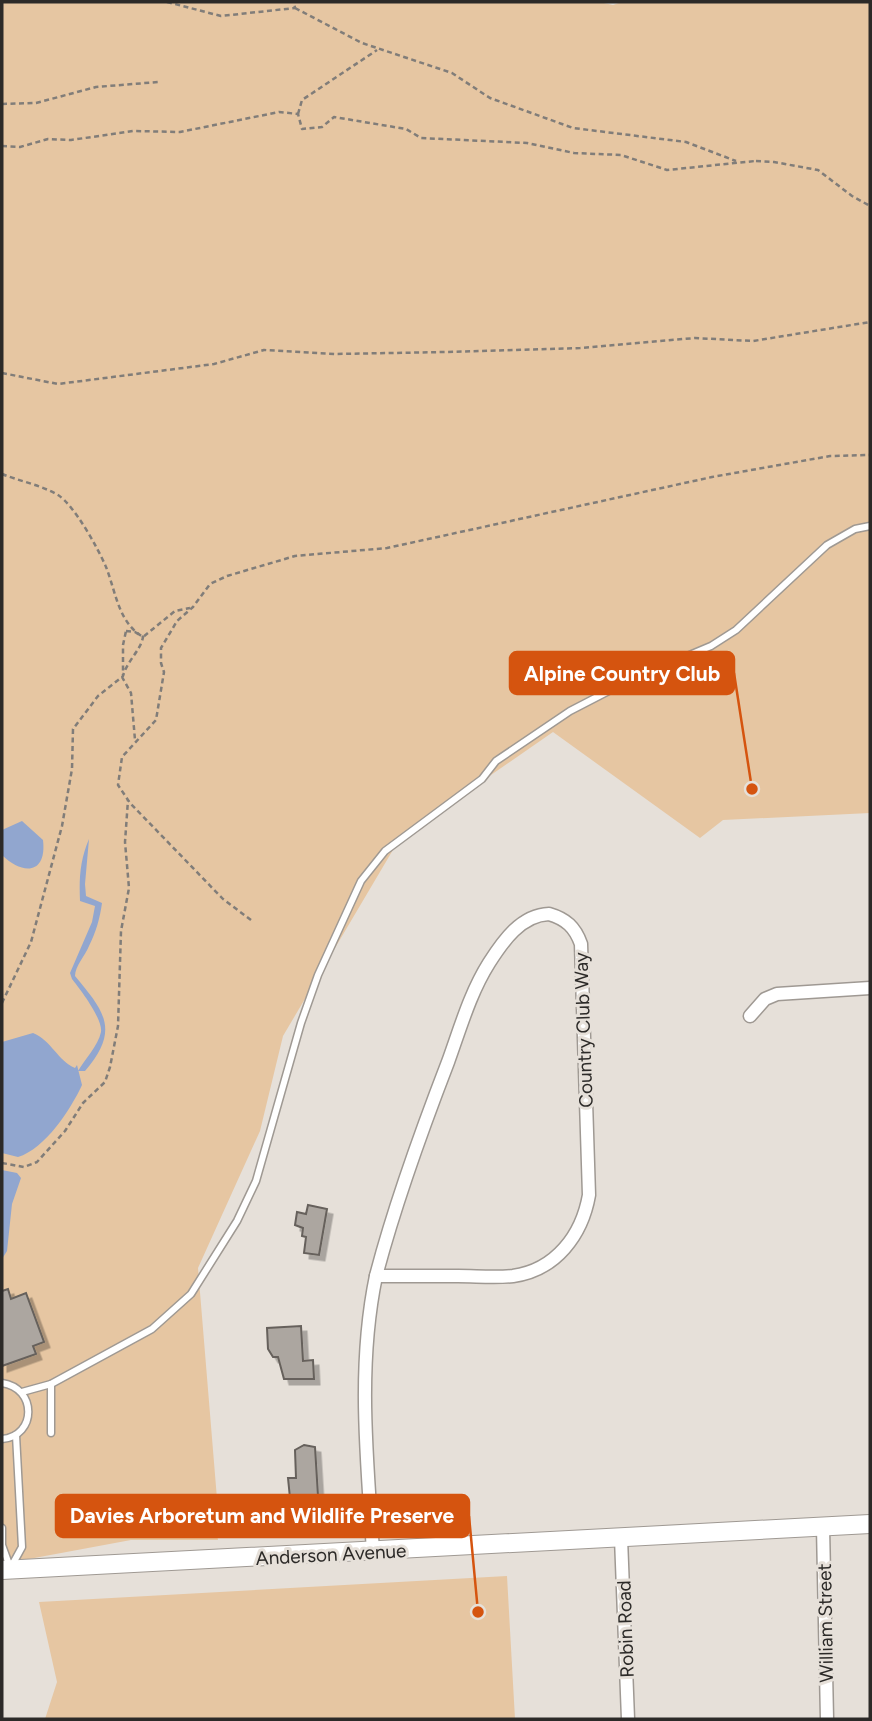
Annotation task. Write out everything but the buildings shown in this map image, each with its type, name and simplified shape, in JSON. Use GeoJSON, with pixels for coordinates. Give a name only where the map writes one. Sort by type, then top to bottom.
{"type":"FeatureCollection","features":[{"type":"Feature","properties":{"kind":"main road","name":"Anderson Avenue"},"geometry":{"type":"LineString","coordinates":[[6,1569],[870,1524]]}},
{"type":"Feature","properties":{"kind":"street","name":"Country Club Way"},"geometry":{"type":"LineString","coordinates":[[373,1551],[364,1378],[376,1276],[385,1241],[475,988],[488,964],[518,926],[538,915],[559,917],[569,923],[581,944],[589,1195],[580,1226],[572,1241],[546,1264],[514,1276],[376,1276]]}},
{"type":"Feature","properties":{"kind":"street"},"geometry":{"type":"LineString","coordinates":[[750,1016],[765,999],[777,994],[870,988]]}},
{"type":"Feature","properties":{"kind":"street","name":"William Street"},"geometry":{"type":"LineString","coordinates":[[823,1527],[827,1719]]}},
{"type":"Feature","properties":{"kind":"street","name":"Robin Road"},"geometry":{"type":"LineString","coordinates":[[621,1538],[628,1719]]}},
{"type":"Feature","properties":{"kind":"lane"},"geometry":{"type":"LineString","coordinates":[[22,1392],[51,1384],[152,1329],[191,1294],[198,1284],[237,1221],[256,1181],[297,1037],[318,975],[361,881],[385,851],[482,779],[496,761],[570,711],[628,681],[711,646],[736,630],[827,545],[855,529],[870,526]]}},
{"type":"Feature","properties":{"kind":"lane"},"geometry":{"type":"LineString","coordinates":[[2,1383],[14,1386],[22,1392],[29,1410],[28,1419],[16,1435],[2,1439]]}},
{"type":"Feature","properties":{"kind":"lane"},"geometry":{"type":"LineString","coordinates":[[51,1384],[51,1433]]}},
{"type":"Feature","properties":{"kind":"lane"},"geometry":{"type":"LineString","coordinates":[[6,1569],[22,1547],[16,1435]]}},
{"type":"Feature","properties":{"kind":"lane"},"geometry":{"type":"LineString","coordinates":[[2,1528],[6,1569]]}},
{"type":"Feature","properties":{"kind":"path"},"geometry":{"type":"LineString","coordinates":[[167,2],[221,16],[295,8],[362,43],[452,73],[490,98],[573,128],[686,142],[731,162],[774,162],[818,170],[870,206]]}},
{"type":"Feature","properties":{"kind":"path"},"geometry":{"type":"LineString","coordinates":[[294,2],[295,8]]}},
{"type":"Feature","properties":{"kind":"path"},"geometry":{"type":"LineString","coordinates":[[378,48],[302,100],[298,114],[302,129],[323,127],[334,117],[406,129],[421,138],[527,143],[575,153],[621,155],[667,170],[755,161]]}},
{"type":"Feature","properties":{"kind":"path"},"geometry":{"type":"LineString","coordinates":[[2,104],[36,103],[96,87],[158,82]]}},
{"type":"Feature","properties":{"kind":"path"},"geometry":{"type":"LineString","coordinates":[[2,146],[20,147],[48,139],[71,140],[133,131],[180,132],[279,112],[298,114]]}},
{"type":"Feature","properties":{"kind":"path"},"geometry":{"type":"LineString","coordinates":[[2,373],[58,384],[214,364],[264,351],[335,354],[446,352],[580,348],[695,338],[753,341],[870,322]]}},
{"type":"Feature","properties":{"kind":"path"},"geometry":{"type":"LineString","coordinates":[[251,920],[223,899],[128,800],[118,785],[122,757],[156,720],[164,671],[161,648],[177,621],[193,607],[211,584],[295,556],[387,548],[712,477],[830,456],[870,455]]}},
{"type":"Feature","properties":{"kind":"path"},"geometry":{"type":"LineString","coordinates":[[2,474],[59,496],[78,517],[105,565],[125,621],[143,637]]}},
{"type":"Feature","properties":{"kind":"path"},"geometry":{"type":"LineString","coordinates":[[135,632],[126,631],[123,676],[143,637],[175,611],[193,607]]}},
{"type":"Feature","properties":{"kind":"path"},"geometry":{"type":"LineString","coordinates":[[2,1003],[31,942],[62,825],[72,769],[73,729],[98,696],[122,677],[131,693],[135,741]]}},
{"type":"Feature","properties":{"kind":"path"},"geometry":{"type":"LineString","coordinates":[[2,1163],[24,1167],[37,1162],[65,1131],[83,1103],[105,1082],[118,1026],[121,931],[129,888],[125,842],[128,800]]}},
{"type":"Feature","properties":{"kind":"shaded area"},"geometry":{"type":"Polygon","coordinates":[[[2,2],[599,2],[613,5],[622,2],[870,2],[870,813],[723,820],[700,838],[553,732],[400,838],[283,1036],[260,1131],[198,1268],[219,1523],[215,1524],[218,1540],[131,1540],[2,1564],[2,2]]]}},
{"type":"Feature","properties":{"kind":"shaded area"},"geometry":{"type":"Polygon","coordinates":[[[507,1576],[515,1719],[45,1719],[57,1682],[39,1602],[507,1576]]]}},
{"type":"Feature","properties":{"kind":"water"},"geometry":{"type":"Polygon","coordinates":[[[22,821],[43,840],[41,860],[32,868],[17,866],[2,855],[2,830],[22,821]]]}},
{"type":"Feature","properties":{"kind":"water"},"geometry":{"type":"Polygon","coordinates":[[[89,839],[86,896],[102,903],[96,930],[75,976],[101,1011],[105,1032],[96,1057],[85,1071],[78,1071],[101,1032],[95,1012],[70,973],[92,922],[95,906],[80,901],[81,869],[89,839]]]}},
{"type":"Feature","properties":{"kind":"water"},"geometry":{"type":"Polygon","coordinates":[[[33,1033],[45,1040],[69,1065],[75,1068],[77,1065],[82,1085],[56,1127],[38,1146],[18,1157],[2,1153],[2,1042],[33,1033]]]}},
{"type":"Feature","properties":{"kind":"water"},"geometry":{"type":"Polygon","coordinates":[[[2,1170],[17,1173],[21,1178],[12,1204],[7,1251],[2,1259],[2,1170]]]}},
{"type":"Feature","properties":{"kind":"place","name":"Alpine Country Club"},"geometry":{"type":"Point","coordinates":[752,789]}},
{"type":"Feature","properties":{"kind":"place","name":"Davies Arboretum and Wildlife Preserve"},"geometry":{"type":"Point","coordinates":[478,1612]}}]}
